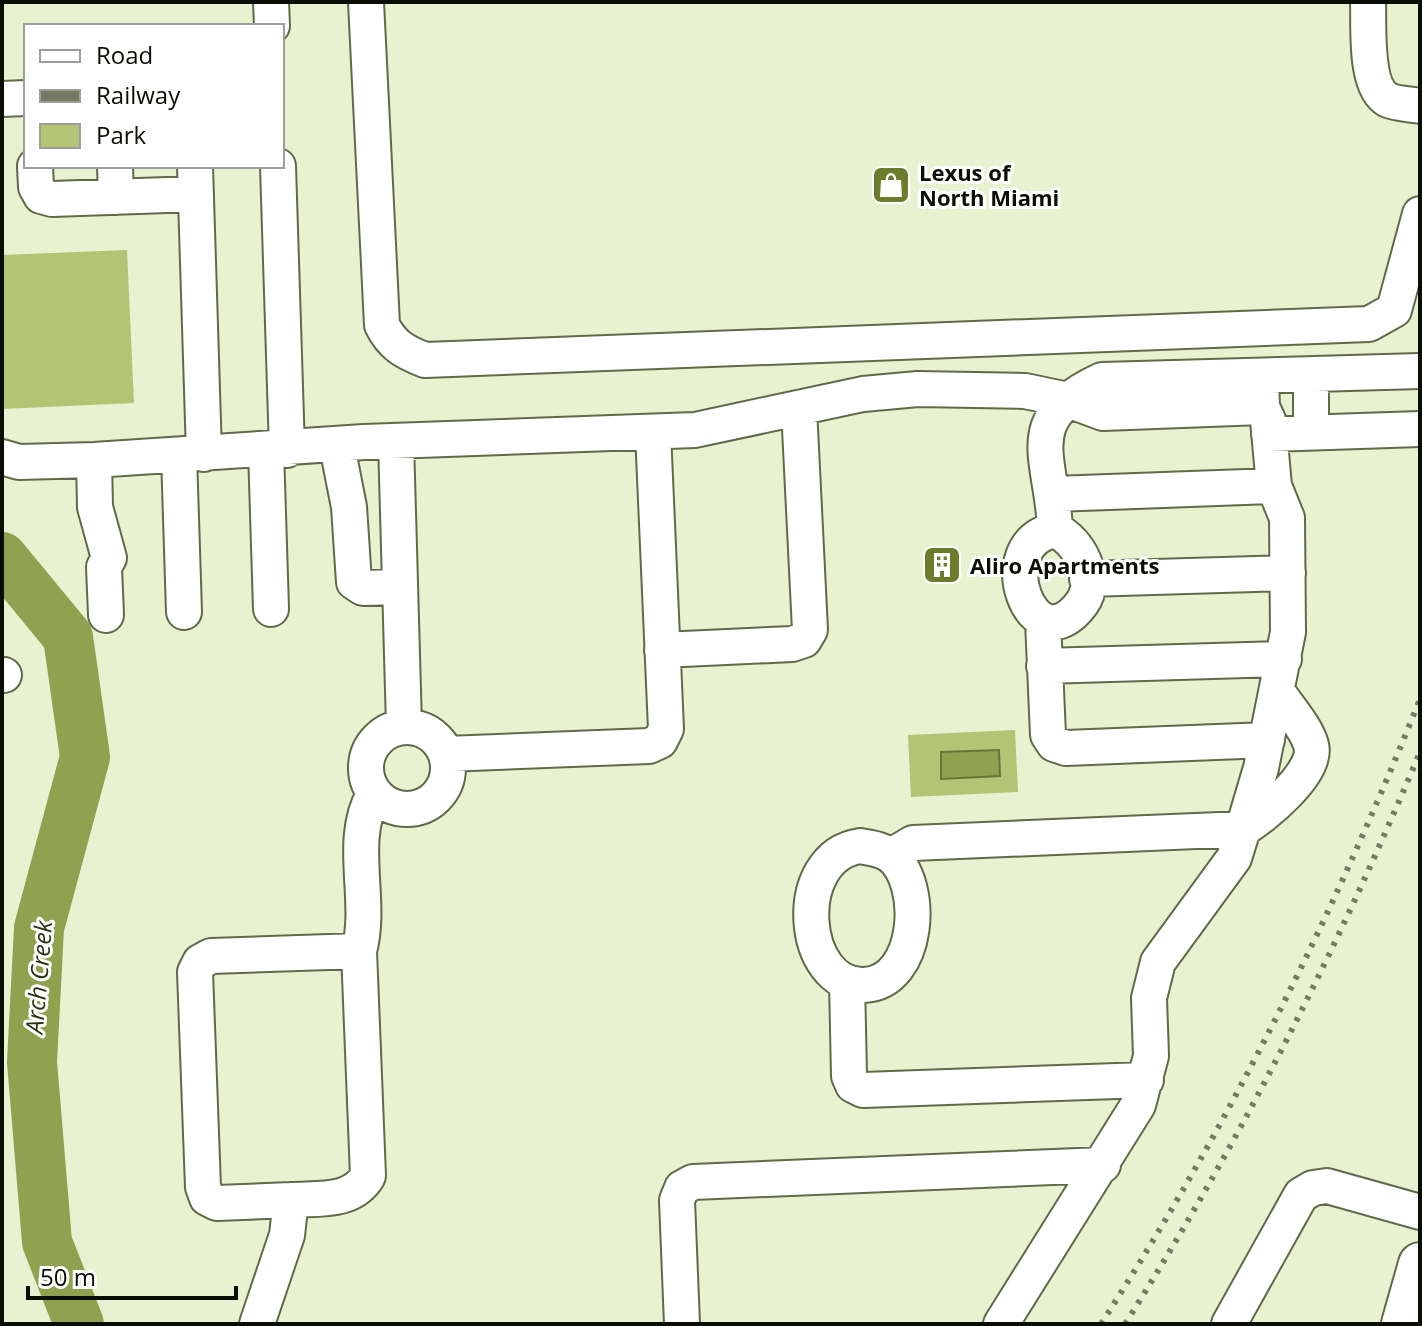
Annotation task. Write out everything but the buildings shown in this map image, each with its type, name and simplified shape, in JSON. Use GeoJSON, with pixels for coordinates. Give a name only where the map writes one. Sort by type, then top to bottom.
{"type":"FeatureCollection","features":[{"type":"Feature","properties":{"kind":"main road"},"geometry":{"type":"LineString","coordinates":[[1403,1324],[1420,1264]]}},
{"type":"Feature","properties":{"kind":"lane"},"geometry":{"type":"LineString","coordinates":[[271,2],[272,24]]}},
{"type":"Feature","properties":{"kind":"lane"},"geometry":{"type":"LineString","coordinates":[[366,2],[382,325],[390,340],[406,353],[425,360],[1369,324],[1394,310],[1420,214]]}},
{"type":"Feature","properties":{"kind":"lane"},"geometry":{"type":"LineString","coordinates":[[1368,2],[1372,76],[1378,90],[1388,100],[1420,106]]}},
{"type":"Feature","properties":{"kind":"lane"},"geometry":{"type":"LineString","coordinates":[[2,99],[24,98]]}},
{"type":"Feature","properties":{"kind":"lane"},"geometry":{"type":"LineString","coordinates":[[35,168],[36,187],[41,196],[52,199],[116,182],[195,180],[192,455],[184,612]]}},
{"type":"Feature","properties":{"kind":"lane"},"geometry":{"type":"LineString","coordinates":[[271,609],[277,450],[278,168]]}},
{"type":"Feature","properties":{"kind":"lane"},"geometry":{"type":"LineString","coordinates":[[1265,398],[1281,394],[1362,391],[1404,372]]}},
{"type":"Feature","properties":{"kind":"lane"},"geometry":{"type":"LineString","coordinates":[[2,457],[19,462],[94,460],[396,441],[653,432],[722,426],[863,394],[918,389],[1025,391],[1068,400],[1103,413],[1265,398],[1404,372]]}},
{"type":"Feature","properties":{"kind":"lane"},"geometry":{"type":"LineString","coordinates":[[1311,394],[1311,432]]}},
{"type":"Feature","properties":{"kind":"lane"},"geometry":{"type":"LineString","coordinates":[[1265,398],[1311,432],[1420,429]]}},
{"type":"Feature","properties":{"kind":"lane"},"geometry":{"type":"LineString","coordinates":[[1001,1324],[1138,1105],[1151,1056],[1149,998],[1158,962],[1234,858],[1243,829],[1267,740],[1288,632],[1287,518],[1274,486],[1265,398]]}},
{"type":"Feature","properties":{"kind":"lane"},"geometry":{"type":"LineString","coordinates":[[1055,530],[1054,494],[1047,476],[1044,434],[1048,423],[1068,400]]}},
{"type":"Feature","properties":{"kind":"lane"},"geometry":{"type":"LineString","coordinates":[[662,650],[792,644],[804,640],[810,630],[799,408]]}},
{"type":"Feature","properties":{"kind":"lane"},"geometry":{"type":"LineString","coordinates":[[446,754],[649,746],[660,741],[666,729],[653,432]]}},
{"type":"Feature","properties":{"kind":"lane"},"geometry":{"type":"LineString","coordinates":[[396,441],[404,726]]}},
{"type":"Feature","properties":{"kind":"lane"},"geometry":{"type":"LineString","coordinates":[[337,446],[349,507],[354,582],[363,588],[400,587]]}},
{"type":"Feature","properties":{"kind":"lane"},"geometry":{"type":"LineString","coordinates":[[94,460],[95,507],[109,558],[104,567],[106,615]]}},
{"type":"Feature","properties":{"kind":"lane"},"geometry":{"type":"LineString","coordinates":[[1054,494],[1274,486]]}},
{"type":"Feature","properties":{"kind":"lane"},"geometry":{"type":"LineString","coordinates":[[1055,530],[1067,535],[1075,545],[1087,579],[1084,600],[1075,611],[1062,619],[1043,621],[1031,613],[1022,597],[1021,567],[1036,539],[1055,530]]}},
{"type":"Feature","properties":{"kind":"lane"},"geometry":{"type":"LineString","coordinates":[[1087,579],[1288,573]]}},
{"type":"Feature","properties":{"kind":"lane"},"geometry":{"type":"LineString","coordinates":[[1043,621],[1048,735],[1054,744],[1066,748],[1267,740]]}},
{"type":"Feature","properties":{"kind":"lane"},"geometry":{"type":"LineString","coordinates":[[1044,666],[1281,676]]}},
{"type":"Feature","properties":{"kind":"lane"},"geometry":{"type":"LineString","coordinates":[[891,856],[913,843],[1243,829],[1268,814],[1309,765],[1312,753],[1311,743],[1281,676]]}},
{"type":"Feature","properties":{"kind":"lane"},"geometry":{"type":"LineString","coordinates":[[404,726],[429,733],[446,754],[447,778],[434,800],[422,807],[397,808],[374,794],[365,771],[366,757],[380,736],[404,726]]}},
{"type":"Feature","properties":{"kind":"lane"},"geometry":{"type":"LineString","coordinates":[[359,951],[211,956],[200,962],[195,972],[203,1187],[207,1198],[217,1203],[349,1194],[361,1189],[368,1176],[359,951],[364,925],[362,825],[374,794]]}},
{"type":"Feature","properties":{"kind":"lane"},"geometry":{"type":"LineString","coordinates":[[860,846],[891,856],[907,885],[911,939],[899,966],[886,979],[861,985],[847,982],[833,972],[815,943],[812,894],[824,867],[837,854],[860,846]]}},
{"type":"Feature","properties":{"kind":"lane"},"geometry":{"type":"LineString","coordinates":[[847,982],[849,1076],[853,1085],[863,1090],[1146,1080]]}},
{"type":"Feature","properties":{"kind":"lane"},"geometry":{"type":"LineString","coordinates":[[682,1324],[677,1200],[682,1188],[693,1182],[1103,1165]]}},
{"type":"Feature","properties":{"kind":"lane"},"geometry":{"type":"LineString","coordinates":[[1234,1322],[1301,1195],[1313,1188],[1327,1186],[1420,1212]]}},
{"type":"Feature","properties":{"kind":"lane"},"geometry":{"type":"LineString","coordinates":[[257,1324],[287,1235],[291,1200]]}},
{"type":"Feature","properties":{"kind":"green space"},"geometry":{"type":"Polygon","coordinates":[[[127,250],[134,403],[2,409],[2,255],[127,250]]]}},
{"type":"Feature","properties":{"kind":"green space"},"geometry":{"type":"Polygon","coordinates":[[[1015,730],[1018,792],[911,797],[908,735],[1015,730]]]}},
{"type":"Feature","properties":{"kind":"shaded area"},"geometry":{"type":"Polygon","coordinates":[[[999,750],[1000,776],[941,779],[941,752],[999,750]]]}},
{"type":"Feature","properties":{"kind":"waterway","name":"Arch Creek"},"geometry":{"type":"LineString","coordinates":[[2,557],[68,637],[85,757],[39,928],[32,1062],[47,1242],[79,1324]]}},
{"type":"Feature","properties":{"kind":"railway"},"geometry":{"type":"LineString","coordinates":[[1101,1324],[1192,1174],[1276,1019],[1351,860],[1420,699]]}},
{"type":"Feature","properties":{"kind":"railway"},"geometry":{"type":"LineString","coordinates":[[1125,1324],[1208,1186],[1284,1044],[1321,972],[1420,752]]}},
{"type":"Feature","properties":{"kind":"place","name":"Lexus of North Miami"},"geometry":{"type":"Point","coordinates":[891,185]}},
{"type":"Feature","properties":{"kind":"place","name":"Aliro Apartments"},"geometry":{"type":"Point","coordinates":[942,565]}}]}
